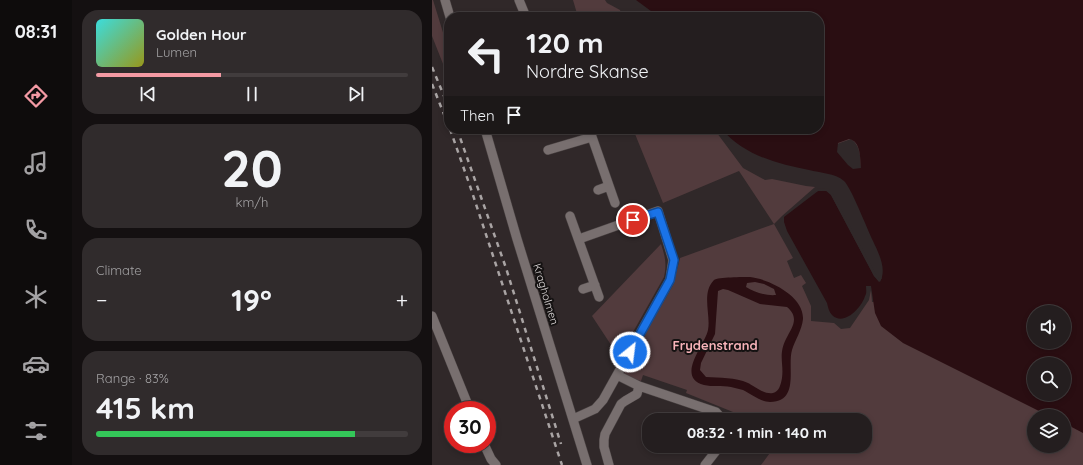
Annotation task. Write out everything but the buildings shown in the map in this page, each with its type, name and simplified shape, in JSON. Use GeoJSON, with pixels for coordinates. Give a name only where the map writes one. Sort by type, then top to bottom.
{"type":"FeatureCollection","features":[{"type":"Feature","properties":{"kind":"street"},"geometry":{"type":"LineString","coordinates":[[445,0],[449,12]]}},
{"type":"Feature","properties":{"kind":"street"},"geometry":{"type":"LineString","coordinates":[[519,0],[524,12]]}},
{"type":"Feature","properties":{"kind":"street","name":"Kragholmen"},"geometry":{"type":"LineString","coordinates":[[486,134],[517,239],[587,465]]}},
{"type":"Feature","properties":{"kind":"street"},"geometry":{"type":"LineString","coordinates":[[548,150],[588,134]]}},
{"type":"Feature","properties":{"kind":"street"},"geometry":{"type":"LineString","coordinates":[[590,134],[615,202]]}},
{"type":"Feature","properties":{"kind":"street"},"geometry":{"type":"LineString","coordinates":[[598,190],[609,186]]}},
{"type":"Feature","properties":{"kind":"street"},"geometry":{"type":"LineString","coordinates":[[573,419],[595,409],[603,400],[670,280],[674,260],[658,212],[579,239]]}},
{"type":"Feature","properties":{"kind":"street"},"geometry":{"type":"LineString","coordinates":[[570,216],[599,297]]}},
{"type":"Feature","properties":{"kind":"street"},"geometry":{"type":"LineString","coordinates":[[583,289],[595,285]]}},
{"type":"Feature","properties":{"kind":"street"},"geometry":{"type":"LineString","coordinates":[[432,316],[466,401]]}},
{"type":"Feature","properties":{"kind":"street"},"geometry":{"type":"LineString","coordinates":[[617,376],[639,386],[717,413]]}},
{"type":"Feature","properties":{"kind":"street"},"geometry":{"type":"LineString","coordinates":[[609,465],[604,447],[605,434],[621,404],[637,394],[639,386]]}},
{"type":"Feature","properties":{"kind":"street"},"geometry":{"type":"LineString","coordinates":[[488,453],[490,459],[496,465]]}},
{"type":"Feature","properties":{"kind":"street"},"geometry":{"type":"LineString","coordinates":[[705,465],[714,453]]}},
{"type":"Feature","properties":{"kind":"shaded area"},"geometry":{"type":"Polygon","coordinates":[[[433,0],[444,36],[444,66],[432,36],[433,0]]]}},
{"type":"Feature","properties":{"kind":"shaded area"},"geometry":{"type":"Polygon","coordinates":[[[573,0],[605,0],[621,12],[577,12],[573,0]]]}},
{"type":"Feature","properties":{"kind":"shaded area"},"geometry":{"type":"Polygon","coordinates":[[[636,0],[1083,0],[1083,433],[1071,427],[1071,409],[1035,409],[903,343],[881,326],[875,313],[871,286],[866,286],[866,294],[863,300],[852,314],[842,319],[832,315],[827,303],[787,231],[784,217],[818,191],[828,191],[874,276],[880,282],[883,272],[880,256],[847,185],[840,178],[832,175],[785,165],[762,157],[740,146],[726,134],[824,134],[824,12],[652,12],[636,0]],[[849,139],[838,143],[837,152],[853,169],[861,168],[860,155],[856,143],[849,139]]]}},
{"type":"Feature","properties":{"kind":"shaded area"},"geometry":{"type":"Polygon","coordinates":[[[1083,0],[1083,465],[761,465],[770,453],[872,453],[872,413],[733,413],[686,393],[687,390],[643,375],[641,381],[624,376],[623,373],[673,285],[680,258],[774,224],[793,258],[787,261],[794,278],[801,275],[806,283],[802,286],[811,306],[811,321],[834,323],[841,329],[850,328],[869,300],[871,290],[872,302],[892,301],[857,145],[851,139],[834,145],[824,134],[824,17],[1083,0]]]}},
{"type":"Feature","properties":{"kind":"shaded area"},"geometry":{"type":"Polygon","coordinates":[[[635,134],[718,134],[743,168],[765,180],[772,179],[815,187],[774,224],[739,171],[663,203],[635,134]]]}},
{"type":"Feature","properties":{"kind":"shaded area"},"geometry":{"type":"Polygon","coordinates":[[[661,244],[665,260],[664,277],[619,357],[592,316],[661,244]]]}},
{"type":"Feature","properties":{"kind":"shaded area"},"geometry":{"type":"Polygon","coordinates":[[[750,277],[766,281],[784,290],[798,303],[802,311],[803,319],[800,331],[792,350],[789,390],[785,396],[779,400],[770,402],[760,399],[743,390],[728,386],[704,385],[696,381],[692,375],[694,360],[708,330],[707,298],[710,285],[716,279],[750,277]],[[755,282],[747,283],[746,287],[760,293],[776,295],[774,289],[764,284],[755,282]],[[723,289],[718,291],[715,334],[701,363],[700,370],[706,377],[738,380],[748,383],[767,393],[773,393],[778,389],[781,383],[782,350],[794,323],[793,315],[787,307],[760,304],[723,289]]]}},
{"type":"Feature","properties":{"kind":"pier"},"geometry":{"type":"Polygon","coordinates":[[[817,189],[829,189],[833,194],[876,274],[879,279],[880,275],[882,278],[879,282],[874,276],[831,195],[825,190],[809,195],[817,189]]]}},
{"type":"Feature","properties":{"kind":"railway"},"geometry":{"type":"LineString","coordinates":[[432,67],[444,96]]}},
{"type":"Feature","properties":{"kind":"railway"},"geometry":{"type":"LineString","coordinates":[[432,84],[444,114]]}},
{"type":"Feature","properties":{"kind":"railway"},"geometry":{"type":"LineString","coordinates":[[452,134],[562,465]]}},
{"type":"Feature","properties":{"kind":"railway"},"geometry":{"type":"LineString","coordinates":[[459,134],[506,268],[561,444]]}},
{"type":"Feature","properties":{"kind":"district","name":"Frydenstrand"},"geometry":{"type":"Point","coordinates":[715,345]}},
{"type":"Feature","properties":{"kind":"route"},"geometry":{"type":"LineString","coordinates":[[630,352],[670,280],[674,260],[658,212],[633,220]]}}]}
